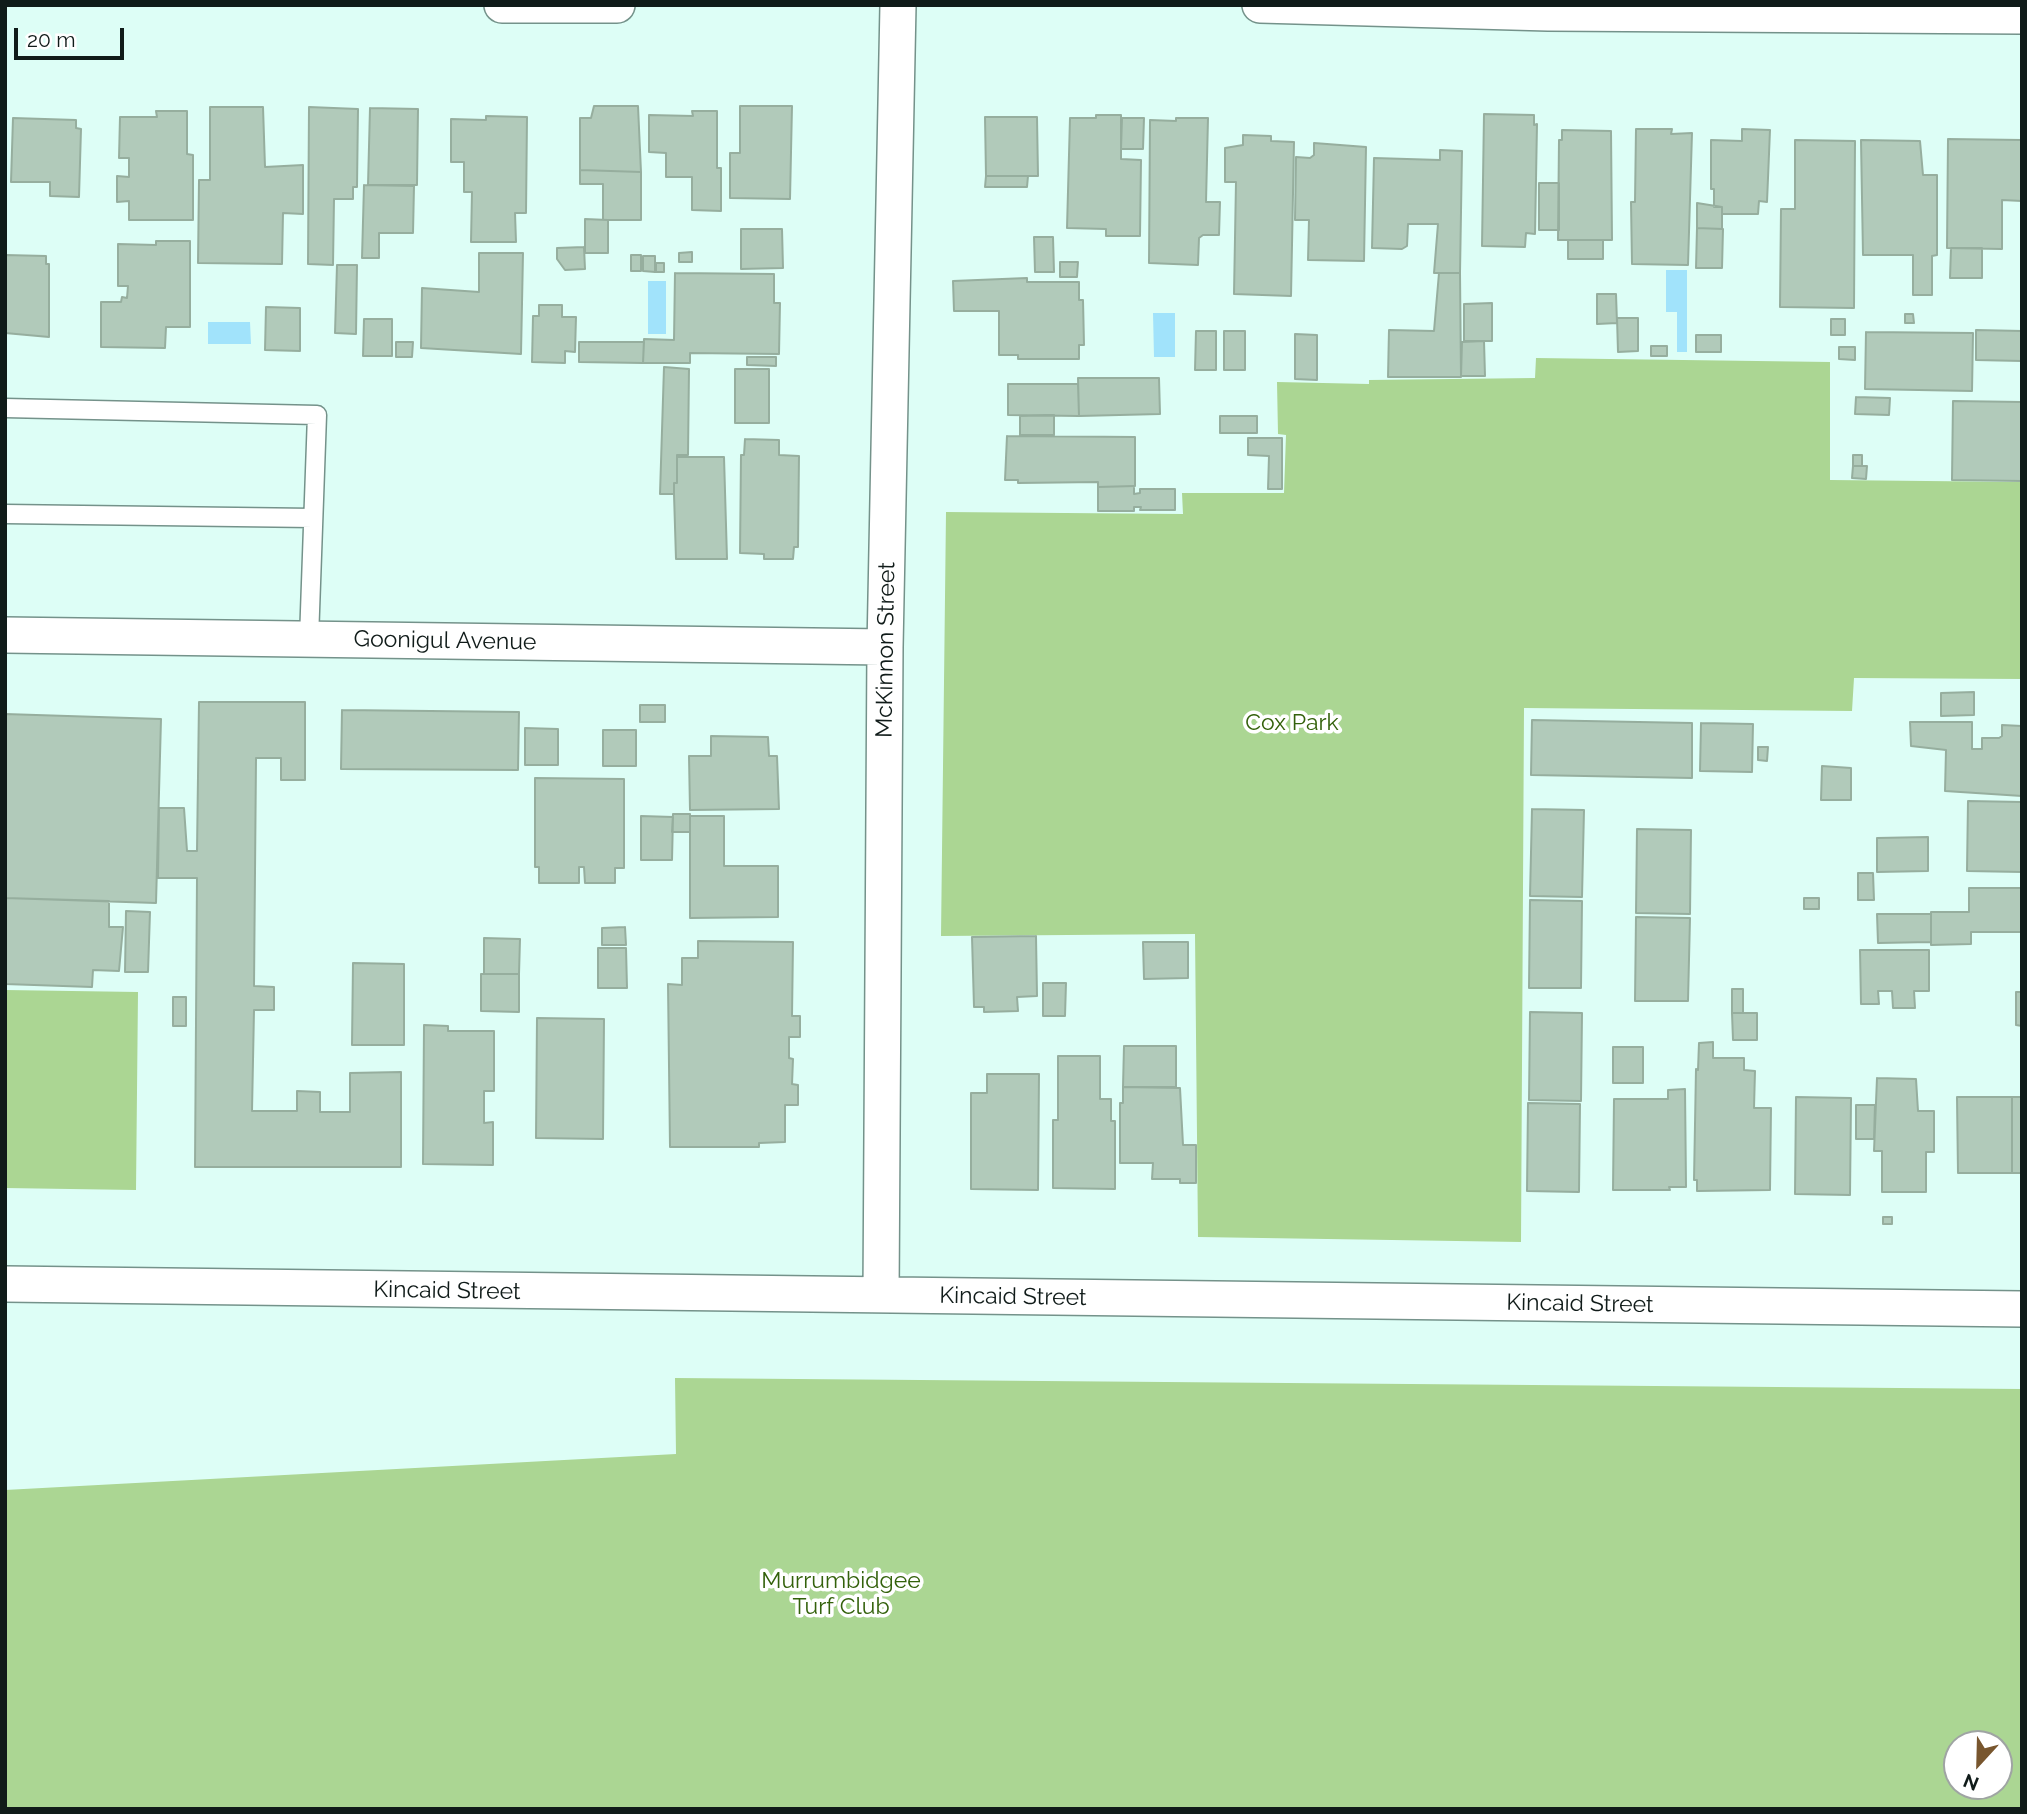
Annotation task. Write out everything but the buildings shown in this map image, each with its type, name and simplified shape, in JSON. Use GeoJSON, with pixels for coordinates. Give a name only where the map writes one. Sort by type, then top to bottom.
{"type":"FeatureCollection","features":[{"type":"Feature","properties":{"kind":"street"},"geometry":{"type":"LineString","coordinates":[[502,5],[617,5]]}},
{"type":"Feature","properties":{"kind":"street","name":"McKinnon Street"},"geometry":{"type":"LineString","coordinates":[[881,1295],[885,647],[898,5]]}},
{"type":"Feature","properties":{"kind":"street"},"geometry":{"type":"LineString","coordinates":[[1260,5],[1854,11],[2022,16]]}},
{"type":"Feature","properties":{"kind":"street","name":"Goonigul Avenue"},"geometry":{"type":"LineString","coordinates":[[5,635],[885,647]]}},
{"type":"Feature","properties":{"kind":"street","name":"Kincaid Street"},"geometry":{"type":"LineString","coordinates":[[5,1284],[2022,1310]]}},
{"type":"Feature","properties":{"kind":"lane"},"geometry":{"type":"LineString","coordinates":[[5,408],[317,415],[309,639]]}},
{"type":"Feature","properties":{"kind":"lane"},"geometry":{"type":"LineString","coordinates":[[5,514],[313,518]]}},
{"type":"Feature","properties":{"kind":"green space","name":"Cox Park"},"geometry":{"type":"Polygon","coordinates":[[[1536,358],[1830,362],[1830,480],[2022,482],[2022,679],[1854,678],[1852,711],[1524,708],[1521,1242],[1198,1237],[1195,934],[941,936],[946,512],[1183,514],[1182,493],[1284,493],[1286,435],[1278,434],[1277,382],[1369,384],[1369,380],[1535,378],[1536,358]]]}},
{"type":"Feature","properties":{"kind":"green space"},"geometry":{"type":"Polygon","coordinates":[[[5,990],[138,992],[136,1190],[5,1188],[5,990]]]}},
{"type":"Feature","properties":{"kind":"green space","name":"Murrumbidgee Turf Club"},"geometry":{"type":"Polygon","coordinates":[[[675,1378],[2022,1389],[2022,1809],[5,1809],[5,1490],[676,1454],[675,1378]]]}},
{"type":"Feature","properties":{"kind":"water"},"geometry":{"type":"Polygon","coordinates":[[[1666,270],[1687,270],[1687,352],[1677,352],[1677,312],[1666,312],[1666,270]]]}},
{"type":"Feature","properties":{"kind":"water"},"geometry":{"type":"Polygon","coordinates":[[[648,281],[666,281],[666,334],[648,334],[648,281]]]}},
{"type":"Feature","properties":{"kind":"water"},"geometry":{"type":"Polygon","coordinates":[[[1153,313],[1175,313],[1175,357],[1154,357],[1153,313]]]}},
{"type":"Feature","properties":{"kind":"water"},"geometry":{"type":"Polygon","coordinates":[[[208,322],[250,322],[251,344],[208,344],[208,322]]]}}]}
